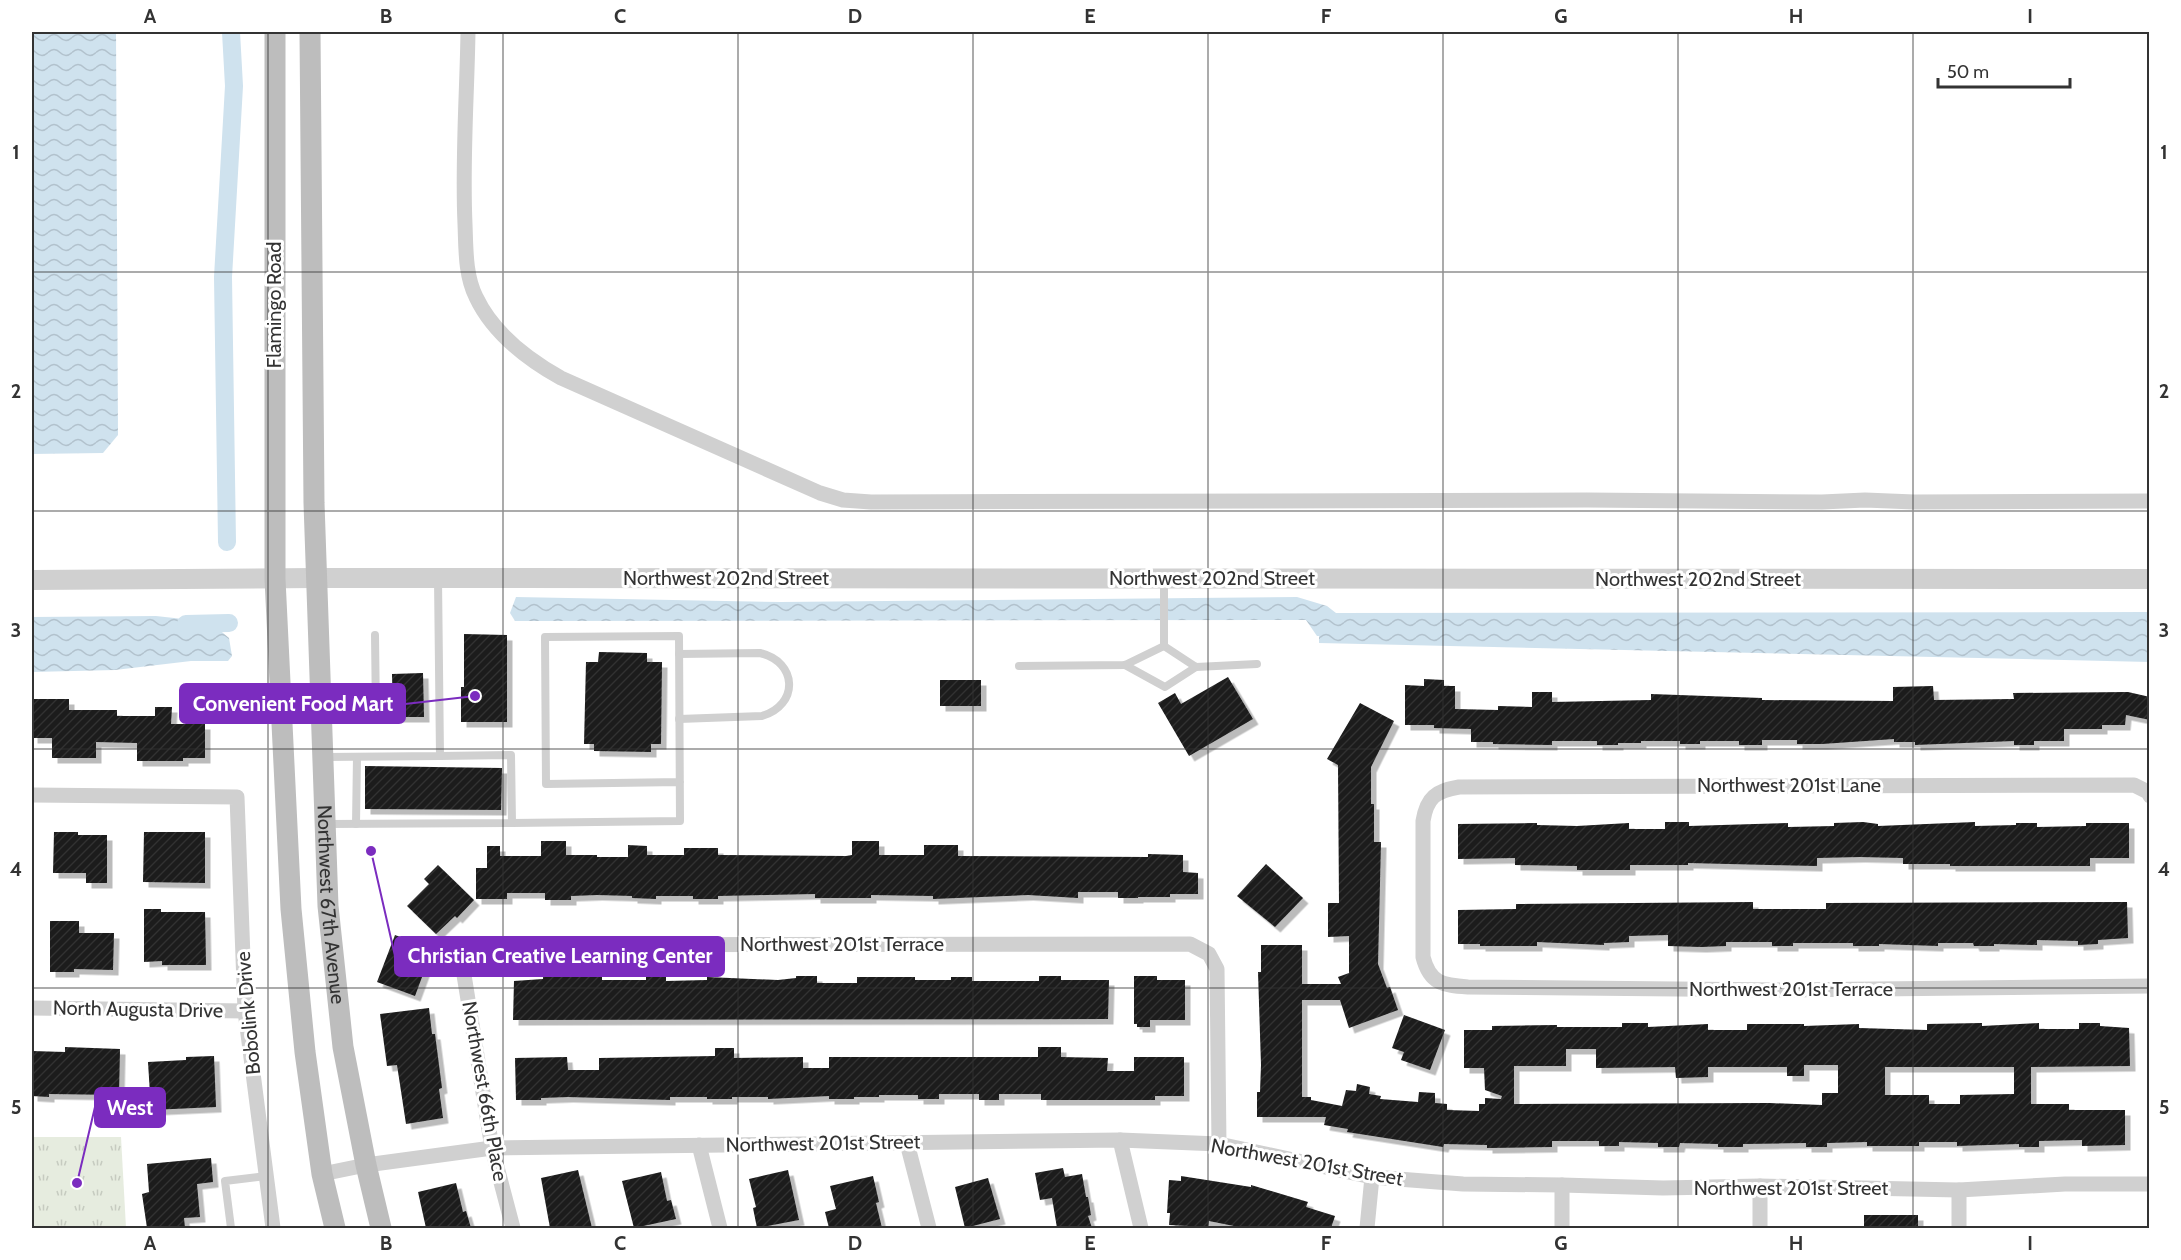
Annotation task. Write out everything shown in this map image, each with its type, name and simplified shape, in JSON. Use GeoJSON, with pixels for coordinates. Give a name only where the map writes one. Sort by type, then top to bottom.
{"type":"FeatureCollection","features":[{"type":"Feature","properties":{"kind":"main road","name":"Flamingo Road"},"geometry":{"type":"LineString","coordinates":[[275,32],[275,579]]}},
{"type":"Feature","properties":{"kind":"main road","name":"Flamingo Road"},"geometry":{"type":"LineString","coordinates":[[310,32],[316,578]]}},
{"type":"Feature","properties":{"kind":"main road","name":"Northwest 67th Avenue"},"geometry":{"type":"LineString","coordinates":[[316,578],[328,906],[343,1047],[381,1228]]}},
{"type":"Feature","properties":{"kind":"main road","name":"Northwest 67th Avenue"},"geometry":{"type":"LineString","coordinates":[[275,579],[291,909],[305,1052],[322,1174],[334,1228]]}},
{"type":"Feature","properties":{"kind":"street"},"geometry":{"type":"LineString","coordinates":[[468,32],[464,202],[466,256],[476,296],[502,334],[530,359],[561,378],[795,483],[843,500],[871,502],[2150,501]]}},
{"type":"Feature","properties":{"kind":"street","name":"Northwest 202nd Street"},"geometry":{"type":"LineString","coordinates":[[32,580],[438,578],[1164,587],[2150,579]]}},
{"type":"Feature","properties":{"kind":"street","name":"Northwest 201st Lane"},"geometry":{"type":"LineString","coordinates":[[1434,980],[1426,968],[1423,957],[1423,821],[1425,807],[1431,798],[1443,790],[1459,787],[1678,785],[2134,785],[2149,794]]}},
{"type":"Feature","properties":{"kind":"street","name":"Bobolink Drive"},"geometry":{"type":"LineString","coordinates":[[32,795],[237,797],[245,1011],[273,1228]]}},
{"type":"Feature","properties":{"kind":"street","name":"Northwest 201st Terrace"},"geometry":{"type":"LineString","coordinates":[[475,955],[491,945],[1190,944],[1209,954],[1217,969],[1219,1144]]}},
{"type":"Feature","properties":{"kind":"street","name":"Northwest 66th Place"},"geometry":{"type":"LineString","coordinates":[[475,955],[464,975],[492,1148],[513,1228]]}},
{"type":"Feature","properties":{"kind":"street","name":"Northwest 201st Terrace"},"geometry":{"type":"LineString","coordinates":[[1434,980],[1445,985],[1468,987],[1786,990],[2150,986]]}},
{"type":"Feature","properties":{"kind":"street","name":"North Augusta Drive"},"geometry":{"type":"LineString","coordinates":[[32,1008],[245,1011]]}},
{"type":"Feature","properties":{"kind":"street"},"geometry":{"type":"LineString","coordinates":[[1120,1140],[1141,1228]]}},
{"type":"Feature","properties":{"kind":"street","name":"Northwest 201st Street"},"geometry":{"type":"LineString","coordinates":[[322,1174],[366,1165],[492,1148],[1120,1140],[1219,1144],[1372,1177],[1463,1184],[1959,1190],[2065,1184],[2150,1184]]}},
{"type":"Feature","properties":{"kind":"street"},"geometry":{"type":"LineString","coordinates":[[908,1143],[929,1228]]}},
{"type":"Feature","properties":{"kind":"street"},"geometry":{"type":"LineString","coordinates":[[699,1145],[720,1228]]}},
{"type":"Feature","properties":{"kind":"street"},"geometry":{"type":"LineString","coordinates":[[1367,1228],[1372,1177]]}},
{"type":"Feature","properties":{"kind":"street"},"geometry":{"type":"LineString","coordinates":[[1562,1185],[1562,1228]]}},
{"type":"Feature","properties":{"kind":"street"},"geometry":{"type":"LineString","coordinates":[[1760,1186],[1760,1228]]}},
{"type":"Feature","properties":{"kind":"street"},"geometry":{"type":"LineString","coordinates":[[1959,1190],[1959,1228]]}},
{"type":"Feature","properties":{"kind":"lane"},"geometry":{"type":"LineString","coordinates":[[438,578],[440,756]]}},
{"type":"Feature","properties":{"kind":"lane"},"geometry":{"type":"LineString","coordinates":[[1164,587],[1164,646]]}},
{"type":"Feature","properties":{"kind":"lane"},"geometry":{"type":"LineString","coordinates":[[321,717],[376,716],[375,635]]}},
{"type":"Feature","properties":{"kind":"lane"},"geometry":{"type":"LineString","coordinates":[[326,824],[680,821],[680,782],[679,719],[679,636],[545,637],[546,784],[680,782]]}},
{"type":"Feature","properties":{"kind":"lane"},"geometry":{"type":"LineString","coordinates":[[1019,666],[1125,665],[1164,646]]}},
{"type":"Feature","properties":{"kind":"lane"},"geometry":{"type":"LineString","coordinates":[[1164,646],[1196,667]]}},
{"type":"Feature","properties":{"kind":"lane"},"geometry":{"type":"LineString","coordinates":[[679,654],[760,653],[770,655],[786,669],[789,679],[786,699],[772,713],[762,716],[679,719]]}},
{"type":"Feature","properties":{"kind":"lane"},"geometry":{"type":"LineString","coordinates":[[1125,665],[1165,687],[1196,667],[1257,664]]}},
{"type":"Feature","properties":{"kind":"lane"},"geometry":{"type":"LineString","coordinates":[[323,757],[511,755],[512,823]]}},
{"type":"Feature","properties":{"kind":"lane"},"geometry":{"type":"LineString","coordinates":[[356,824],[357,757]]}},
{"type":"Feature","properties":{"kind":"lane"},"geometry":{"type":"LineString","coordinates":[[231,1228],[225,1181],[266,1176]]}},
{"type":"Feature","properties":{"kind":"green space"},"geometry":{"type":"Polygon","coordinates":[[[32,1137],[121,1137],[126,1228],[32,1228],[32,1137]]]}},
{"type":"Feature","properties":{"kind":"water"},"geometry":{"type":"Polygon","coordinates":[[[32,32],[116,32],[118,435],[103,453],[32,454],[32,32]]]}},
{"type":"Feature","properties":{"kind":"water"},"geometry":{"type":"Polygon","coordinates":[[[516,597],[781,602],[1297,597],[1327,606],[1336,613],[2149,612],[2150,662],[1319,643],[1319,636],[1306,620],[515,621],[510,613],[516,597]]]}},
{"type":"Feature","properties":{"kind":"water"},"geometry":{"type":"Polygon","coordinates":[[[156,616],[210,622],[229,638],[232,656],[228,661],[191,661],[115,670],[32,672],[32,617],[156,616]]]}},
{"type":"Feature","properties":{"kind":"building"},"geometry":{"type":"Polygon","coordinates":[[[464,634],[507,635],[507,722],[461,722],[461,687],[464,687],[464,634]]]}},
{"type":"Feature","properties":{"kind":"building"},"geometry":{"type":"Polygon","coordinates":[[[599,652],[647,653],[647,662],[662,662],[661,744],[651,744],[651,752],[594,751],[594,744],[584,744],[586,662],[598,662],[599,652]]]}},
{"type":"Feature","properties":{"kind":"building"},"geometry":{"type":"Polygon","coordinates":[[[423,673],[424,717],[393,717],[392,674],[423,673]]]}},
{"type":"Feature","properties":{"kind":"building"},"geometry":{"type":"Polygon","coordinates":[[[1228,677],[1253,719],[1189,756],[1158,703],[1175,693],[1181,704],[1228,677]]]}},
{"type":"Feature","properties":{"kind":"building"},"geometry":{"type":"Polygon","coordinates":[[[1424,679],[1444,680],[1444,686],[1455,686],[1455,709],[1498,710],[1498,706],[1532,707],[1532,692],[1552,692],[1552,702],[1651,700],[1651,694],[1762,698],[1762,700],[1893,701],[1893,687],[1933,686],[1934,700],[2014,699],[2013,693],[2128,692],[2150,697],[2150,720],[2126,715],[2125,725],[2102,725],[2102,729],[2064,729],[2064,741],[2034,741],[2034,745],[2014,745],[2014,741],[1915,745],[1915,742],[1894,742],[1894,739],[1822,744],[1797,744],[1797,740],[1762,740],[1762,745],[1739,745],[1739,741],[1700,741],[1700,744],[1680,744],[1680,741],[1641,741],[1641,743],[1618,743],[1618,745],[1597,745],[1597,741],[1552,741],[1552,745],[1493,744],[1493,742],[1471,742],[1471,729],[1405,725],[1405,685],[1424,686],[1424,679]]]}},
{"type":"Feature","properties":{"kind":"building"},"geometry":{"type":"Polygon","coordinates":[[[940,680],[981,680],[981,706],[940,706],[940,680]]]}},
{"type":"Feature","properties":{"kind":"building"},"geometry":{"type":"Polygon","coordinates":[[[32,699],[69,699],[69,710],[117,710],[117,716],[155,716],[155,707],[172,707],[171,724],[205,724],[205,758],[183,758],[183,761],[137,761],[137,743],[96,742],[96,758],[52,758],[52,738],[32,738],[32,699]]]}},
{"type":"Feature","properties":{"kind":"building"},"geometry":{"type":"Polygon","coordinates":[[[1360,703],[1394,721],[1371,767],[1371,804],[1374,804],[1374,842],[1381,842],[1378,964],[1387,988],[1390,987],[1398,1010],[1349,1028],[1340,1000],[1302,1000],[1302,1097],[1311,1097],[1311,1100],[1342,1106],[1346,1090],[1356,1091],[1357,1084],[1370,1087],[1369,1094],[1381,1096],[1380,1099],[1418,1102],[1419,1092],[1435,1093],[1435,1103],[1447,1104],[1447,1110],[1479,1111],[1479,1104],[1485,1104],[1485,1098],[1501,1099],[1502,1096],[1485,1090],[1484,1068],[1464,1068],[1464,1030],[1492,1030],[1492,1026],[1622,1027],[1622,1023],[1648,1023],[1648,1027],[1708,1024],[1708,1030],[1747,1030],[1747,1024],[1804,1024],[1804,1026],[1859,1024],[1859,1028],[1927,1030],[1927,1024],[1982,1023],[1982,1026],[2039,1023],[2039,1029],[2079,1029],[2079,1023],[2100,1023],[2100,1026],[2129,1028],[2130,1066],[2031,1067],[2031,1104],[2069,1104],[2069,1110],[2125,1110],[2125,1145],[2082,1146],[2082,1140],[2039,1141],[2039,1147],[2019,1147],[2019,1144],[1957,1146],[1957,1142],[1919,1142],[1919,1146],[1867,1146],[1867,1142],[1827,1143],[1827,1147],[1806,1147],[1806,1143],[1743,1144],[1743,1147],[1718,1147],[1718,1144],[1680,1143],[1679,1147],[1658,1147],[1658,1143],[1619,1142],[1619,1146],[1599,1146],[1599,1141],[1552,1141],[1552,1147],[1487,1148],[1487,1145],[1444,1144],[1443,1147],[1347,1132],[1348,1129],[1324,1125],[1326,1117],[1257,1117],[1257,1092],[1260,1092],[1261,1065],[1258,972],[1261,972],[1261,945],[1302,945],[1302,984],[1341,984],[1338,977],[1349,973],[1349,936],[1328,937],[1328,903],[1339,903],[1338,765],[1327,759],[1360,703]],[[1566,1049],[1566,1066],[1514,1066],[1514,1104],[1769,1103],[1822,1105],[1822,1093],[1838,1093],[1838,1065],[1804,1065],[1804,1076],[1787,1076],[1787,1067],[1708,1067],[1708,1077],[1676,1078],[1675,1067],[1596,1068],[1596,1049],[1566,1049]],[[1885,1067],[1885,1095],[1929,1095],[1929,1104],[1960,1104],[1960,1095],[2014,1094],[2014,1067],[1885,1067]]]}},
{"type":"Feature","properties":{"kind":"building"},"geometry":{"type":"Polygon","coordinates":[[[365,766],[502,768],[501,810],[365,809],[365,766]]]}},
{"type":"Feature","properties":{"kind":"building"},"geometry":{"type":"Polygon","coordinates":[[[1665,822],[1689,822],[1689,826],[1788,823],[1788,827],[1834,826],[1834,823],[1863,822],[1878,824],[1878,826],[1975,822],[1975,826],[2037,823],[2037,827],[2086,826],[2086,823],[2129,823],[2129,858],[2090,858],[2090,866],[1950,866],[1950,864],[1903,864],[1903,858],[1817,858],[1817,866],[1688,863],[1688,865],[1630,865],[1630,870],[1577,870],[1577,866],[1515,865],[1515,858],[1458,859],[1458,824],[1537,823],[1537,825],[1577,826],[1629,823],[1629,829],[1665,829],[1665,822]]]}},
{"type":"Feature","properties":{"kind":"building"},"geometry":{"type":"Polygon","coordinates":[[[54,832],[107,835],[107,883],[86,883],[86,873],[53,873],[54,832]]]}},
{"type":"Feature","properties":{"kind":"building"},"geometry":{"type":"Polygon","coordinates":[[[144,832],[205,832],[205,883],[143,882],[144,832]]]}},
{"type":"Feature","properties":{"kind":"building"},"geometry":{"type":"Polygon","coordinates":[[[541,841],[566,841],[566,855],[597,855],[597,857],[628,857],[628,845],[647,846],[647,855],[684,855],[684,848],[718,848],[718,855],[846,856],[852,855],[852,841],[879,841],[879,855],[924,855],[924,845],[958,845],[958,856],[1148,857],[1148,854],[1183,855],[1183,872],[1198,873],[1198,894],[1118,898],[1118,892],[1078,892],[1078,898],[1028,895],[933,899],[933,896],[871,895],[871,898],[815,898],[815,894],[718,896],[718,899],[693,899],[693,896],[656,896],[656,899],[597,895],[571,896],[571,900],[545,900],[545,893],[507,893],[507,899],[476,899],[476,868],[487,868],[487,846],[500,846],[500,856],[541,856],[541,841]]]}},
{"type":"Feature","properties":{"kind":"building"},"geometry":{"type":"Polygon","coordinates":[[[1266,864],[1303,898],[1275,927],[1237,896],[1266,864]]]}},
{"type":"Feature","properties":{"kind":"building"},"geometry":{"type":"Polygon","coordinates":[[[438,865],[474,900],[457,918],[455,916],[436,934],[407,906],[429,884],[424,879],[438,865]]]}},
{"type":"Feature","properties":{"kind":"building"},"geometry":{"type":"Polygon","coordinates":[[[1753,902],[1753,909],[1826,909],[1826,903],[2127,902],[2128,938],[2098,940],[2098,944],[2078,945],[2078,941],[2037,940],[2037,945],[1994,944],[1994,946],[1974,946],[1973,943],[1938,943],[1938,946],[1879,944],[1879,946],[1853,946],[1853,943],[1793,943],[1793,946],[1772,946],[1772,942],[1726,942],[1726,946],[1701,947],[1668,946],[1668,935],[1629,936],[1629,942],[1604,943],[1604,945],[1537,942],[1537,946],[1458,944],[1458,910],[1516,909],[1516,904],[1753,902]]]}},
{"type":"Feature","properties":{"kind":"building"},"geometry":{"type":"Polygon","coordinates":[[[144,909],[161,909],[161,912],[205,912],[206,965],[162,965],[162,961],[144,962],[144,909]]]}},
{"type":"Feature","properties":{"kind":"building"},"geometry":{"type":"Polygon","coordinates":[[[50,921],[79,921],[79,933],[114,933],[113,970],[74,969],[74,972],[50,972],[50,921]]]}},
{"type":"Feature","properties":{"kind":"building"},"geometry":{"type":"Polygon","coordinates":[[[395,935],[435,950],[415,996],[377,982],[395,935]]]}},
{"type":"Feature","properties":{"kind":"building"},"geometry":{"type":"Polygon","coordinates":[[[602,976],[602,980],[646,980],[646,977],[666,977],[666,981],[707,980],[707,977],[778,980],[796,978],[796,976],[817,976],[817,983],[857,983],[857,977],[915,977],[915,980],[951,980],[951,977],[972,977],[972,981],[1039,981],[1039,976],[1061,976],[1061,980],[1109,980],[1108,1019],[513,1020],[514,981],[543,979],[543,977],[602,976]]]}},
{"type":"Feature","properties":{"kind":"building"},"geometry":{"type":"Polygon","coordinates":[[[1134,976],[1157,976],[1157,980],[1185,980],[1185,1020],[1150,1020],[1150,1027],[1137,1027],[1137,1024],[1134,1024],[1134,976]]]}},
{"type":"Feature","properties":{"kind":"building"},"geometry":{"type":"Polygon","coordinates":[[[429,1008],[442,1088],[439,1089],[443,1118],[406,1124],[397,1065],[387,1066],[380,1014],[429,1008]]]}},
{"type":"Feature","properties":{"kind":"building"},"geometry":{"type":"Polygon","coordinates":[[[1404,1015],[1445,1030],[1430,1070],[1401,1060],[1404,1052],[1392,1048],[1404,1015]]]}},
{"type":"Feature","properties":{"kind":"building"},"geometry":{"type":"Polygon","coordinates":[[[65,1047],[120,1049],[119,1095],[49,1094],[49,1097],[32,1096],[32,1051],[65,1052],[65,1047]]]}},
{"type":"Feature","properties":{"kind":"building"},"geometry":{"type":"Polygon","coordinates":[[[1038,1047],[1061,1047],[1061,1057],[1108,1058],[1107,1071],[1134,1071],[1134,1057],[1184,1057],[1184,1096],[1155,1096],[1155,1100],[1041,1100],[1041,1094],[999,1094],[999,1100],[979,1100],[979,1094],[939,1094],[939,1099],[918,1099],[918,1095],[879,1095],[879,1097],[854,1097],[854,1099],[829,1099],[829,1096],[768,1099],[768,1097],[707,1099],[707,1097],[670,1097],[670,1100],[568,1097],[516,1100],[515,1058],[567,1057],[568,1070],[599,1070],[599,1058],[715,1056],[715,1048],[734,1048],[734,1058],[803,1057],[803,1068],[829,1068],[829,1057],[1038,1057],[1038,1047]]]}},
{"type":"Feature","properties":{"kind":"building"},"geometry":{"type":"Polygon","coordinates":[[[214,1056],[216,1107],[151,1110],[148,1062],[214,1056]]]}},
{"type":"Feature","properties":{"kind":"building"},"geometry":{"type":"Polygon","coordinates":[[[211,1158],[213,1182],[197,1184],[200,1217],[184,1218],[185,1228],[147,1228],[142,1194],[149,1192],[147,1164],[211,1158]]]}},
{"type":"Feature","properties":{"kind":"building"},"geometry":{"type":"Polygon","coordinates":[[[1063,1168],[1065,1177],[1082,1174],[1092,1228],[1057,1228],[1052,1198],[1040,1200],[1035,1173],[1063,1168]]]}},
{"type":"Feature","properties":{"kind":"building"},"geometry":{"type":"Polygon","coordinates":[[[578,1170],[592,1228],[550,1228],[541,1178],[578,1170]]]}},
{"type":"Feature","properties":{"kind":"building"},"geometry":{"type":"Polygon","coordinates":[[[788,1170],[799,1220],[757,1228],[753,1208],[756,1207],[749,1179],[788,1170]]]}},
{"type":"Feature","properties":{"kind":"building"},"geometry":{"type":"Polygon","coordinates":[[[661,1172],[667,1201],[671,1200],[676,1219],[634,1228],[622,1181],[661,1172]]]}},
{"type":"Feature","properties":{"kind":"building"},"geometry":{"type":"Polygon","coordinates":[[[873,1176],[882,1228],[829,1228],[825,1212],[836,1209],[830,1186],[873,1176]]]}},
{"type":"Feature","properties":{"kind":"building"},"geometry":{"type":"Polygon","coordinates":[[[1181,1176],[1251,1187],[1251,1185],[1308,1202],[1306,1207],[1335,1216],[1331,1228],[1244,1228],[1209,1221],[1208,1227],[1169,1225],[1170,1213],[1167,1213],[1169,1180],[1181,1181],[1181,1176]]]}},
{"type":"Feature","properties":{"kind":"building"},"geometry":{"type":"Polygon","coordinates":[[[988,1178],[1000,1219],[965,1228],[955,1187],[988,1178]]]}},
{"type":"Feature","properties":{"kind":"building"},"geometry":{"type":"Polygon","coordinates":[[[456,1183],[463,1212],[466,1211],[471,1228],[426,1228],[418,1192],[456,1183]]]}},
{"type":"Feature","properties":{"kind":"building"},"geometry":{"type":"Polygon","coordinates":[[[1864,1215],[1918,1215],[1918,1228],[1864,1228],[1864,1215]]]}},
{"type":"Feature","properties":{"kind":"waterway"},"geometry":{"type":"LineString","coordinates":[[227,542],[223,277],[234,86],[231,32]]}},
{"type":"Feature","properties":{"kind":"waterway"},"geometry":{"type":"LineString","coordinates":[[186,624],[229,623]]}},
{"type":"Feature","properties":{"kind":"place","name":"Convenient Food Mart"},"geometry":{"type":"Point","coordinates":[475,696]}},
{"type":"Feature","properties":{"kind":"place","name":"Christian Creative Learning Center"},"geometry":{"type":"Point","coordinates":[371,851]}},
{"type":"Feature","properties":{"kind":"place","name":"West"},"geometry":{"type":"Point","coordinates":[77,1183]}}]}
